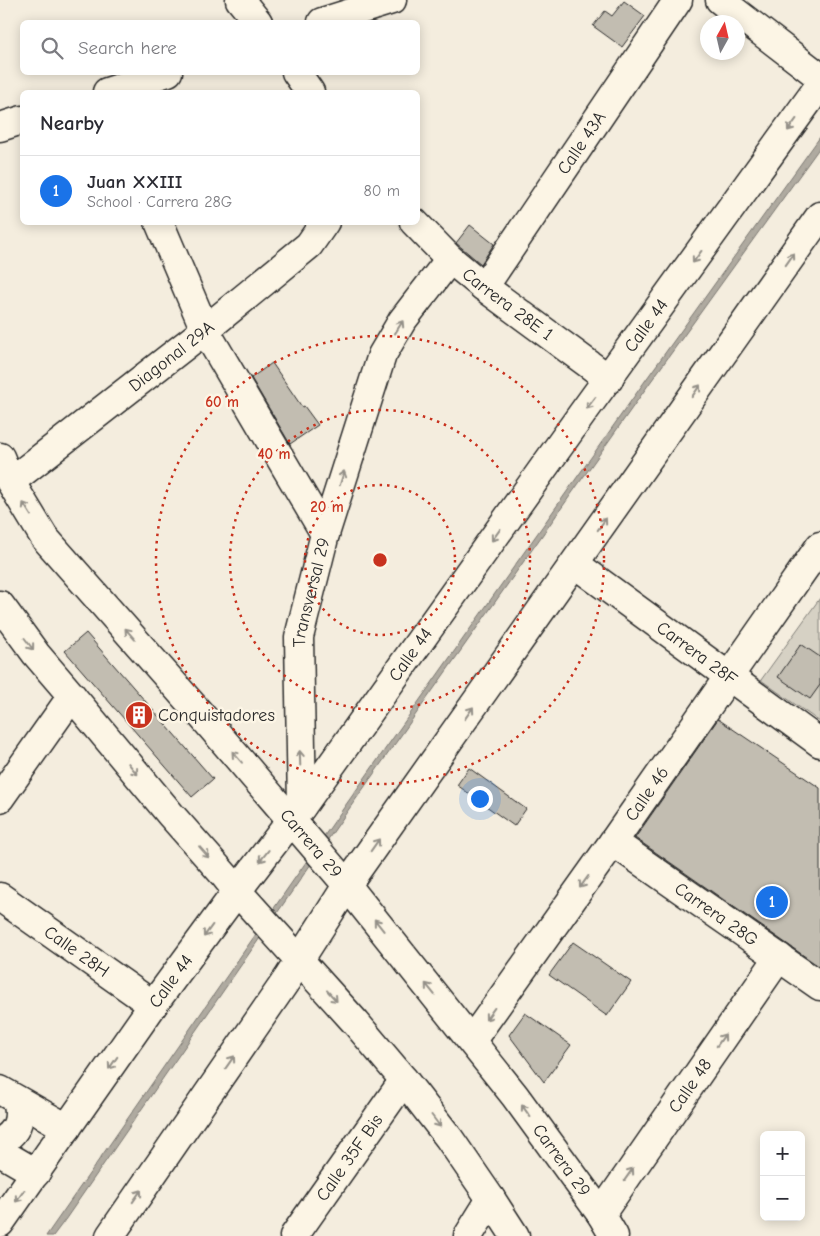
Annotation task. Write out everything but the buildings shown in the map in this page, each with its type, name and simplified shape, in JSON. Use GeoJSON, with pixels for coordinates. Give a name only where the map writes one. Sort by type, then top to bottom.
{"type":"FeatureCollection","features":[{"type":"Feature","properties":{"kind":"street"},"geometry":{"type":"LineString","coordinates":[[240,0],[256,20]]}},
{"type":"Feature","properties":{"kind":"street"},"geometry":{"type":"LineString","coordinates":[[328,20],[392,0]]}},
{"type":"Feature","properties":{"kind":"street","name":"Calle 43A"},"geometry":{"type":"LineString","coordinates":[[484,287],[678,0]]}},
{"type":"Feature","properties":{"kind":"street"},"geometry":{"type":"LineString","coordinates":[[720,0],[820,77]]}},
{"type":"Feature","properties":{"kind":"street"},"geometry":{"type":"LineString","coordinates":[[113,90],[159,75]]}},
{"type":"Feature","properties":{"kind":"street"},"geometry":{"type":"LineString","coordinates":[[298,75],[309,90]]}},
{"type":"Feature","properties":{"kind":"street","name":"Calle 44"},"geometry":{"type":"LineString","coordinates":[[0,1223],[154,1005],[297,817],[571,430],[820,85]]}},
{"type":"Feature","properties":{"kind":"street"},"geometry":{"type":"LineString","coordinates":[[0,127],[20,121]]}},
{"type":"Feature","properties":{"kind":"street"},"geometry":{"type":"LineString","coordinates":[[110,1236],[288,978],[295,955],[344,882],[575,564],[652,452],[820,216]]}},
{"type":"Feature","properties":{"kind":"street"},"geometry":{"type":"LineString","coordinates":[[160,225],[205,330],[325,534]]}},
{"type":"Feature","properties":{"kind":"street","name":"Diagonal 29A"},"geometry":{"type":"LineString","coordinates":[[10,481],[205,330],[309,245],[323,225]]}},
{"type":"Feature","properties":{"kind":"street","name":"Carrera 28E 1"},"geometry":{"type":"LineString","coordinates":[[417,225],[450,259],[484,287],[609,378]]}},
{"type":"Feature","properties":{"kind":"street","name":"Transversal 29"},"geometry":{"type":"LineString","coordinates":[[297,817],[300,750],[299,637],[325,534],[382,354],[402,321],[450,259]]}},
{"type":"Feature","properties":{"kind":"street","name":"Carrera 29"},"geometry":{"type":"LineString","coordinates":[[0,457],[10,481],[44,537],[297,817],[344,882],[515,1096],[608,1225]]}},
{"type":"Feature","properties":{"kind":"street","name":"Calle 46"},"geometry":{"type":"LineString","coordinates":[[472,1040],[820,546]]}},
{"type":"Feature","properties":{"kind":"street","name":"Carrera 28F"},"geometry":{"type":"LineString","coordinates":[[575,564],[820,742]]}},
{"type":"Feature","properties":{"kind":"street"},"geometry":{"type":"LineString","coordinates":[[0,605],[36,654],[171,816],[356,1023],[404,1080],[449,1138],[515,1236]]}},
{"type":"Feature","properties":{"kind":"street"},"geometry":{"type":"LineString","coordinates":[[0,798],[72,696]]}},
{"type":"Feature","properties":{"kind":"street","name":"Carrera 28G"},"geometry":{"type":"LineString","coordinates":[[613,842],[820,986]]}},
{"type":"Feature","properties":{"kind":"street","name":"Calle 28H"},"geometry":{"type":"LineString","coordinates":[[0,897],[154,1005]]}},
{"type":"Feature","properties":{"kind":"street","name":"Calle 48"},"geometry":{"type":"LineString","coordinates":[[608,1225],[779,957]]}},
{"type":"Feature","properties":{"kind":"street","name":"Calle 35F Bis"},"geometry":{"type":"LineString","coordinates":[[294,1236],[404,1080]]}},
{"type":"Feature","properties":{"kind":"street"},"geometry":{"type":"LineString","coordinates":[[9,1095],[68,1128]]}},
{"type":"Feature","properties":{"kind":"street"},"geometry":{"type":"LineString","coordinates":[[0,1142],[14,1131],[20,1111],[9,1095]]}},
{"type":"Feature","properties":{"kind":"street"},"geometry":{"type":"LineString","coordinates":[[0,1152],[36,1173]]}},
{"type":"Feature","properties":{"kind":"street"},"geometry":{"type":"LineString","coordinates":[[468,1236],[491,1198]]}},
{"type":"Feature","properties":{"kind":"shaded area"},"geometry":{"type":"Polygon","coordinates":[[[820,137],[820,147],[649,384],[349,809],[65,1220],[53,1236],[46,1236],[345,806],[820,137]]]}},
{"type":"Feature","properties":{"kind":"shaded area"},"geometry":{"type":"Polygon","coordinates":[[[820,598],[820,722],[761,680],[820,598]]]}},
{"type":"Feature","properties":{"kind":"place","name":"Conquistadores"},"geometry":{"type":"Point","coordinates":[139,715]}},
{"type":"Feature","properties":{"kind":"place","name":"Juan XXIII"},"geometry":{"type":"Point","coordinates":[772,902]}}]}
